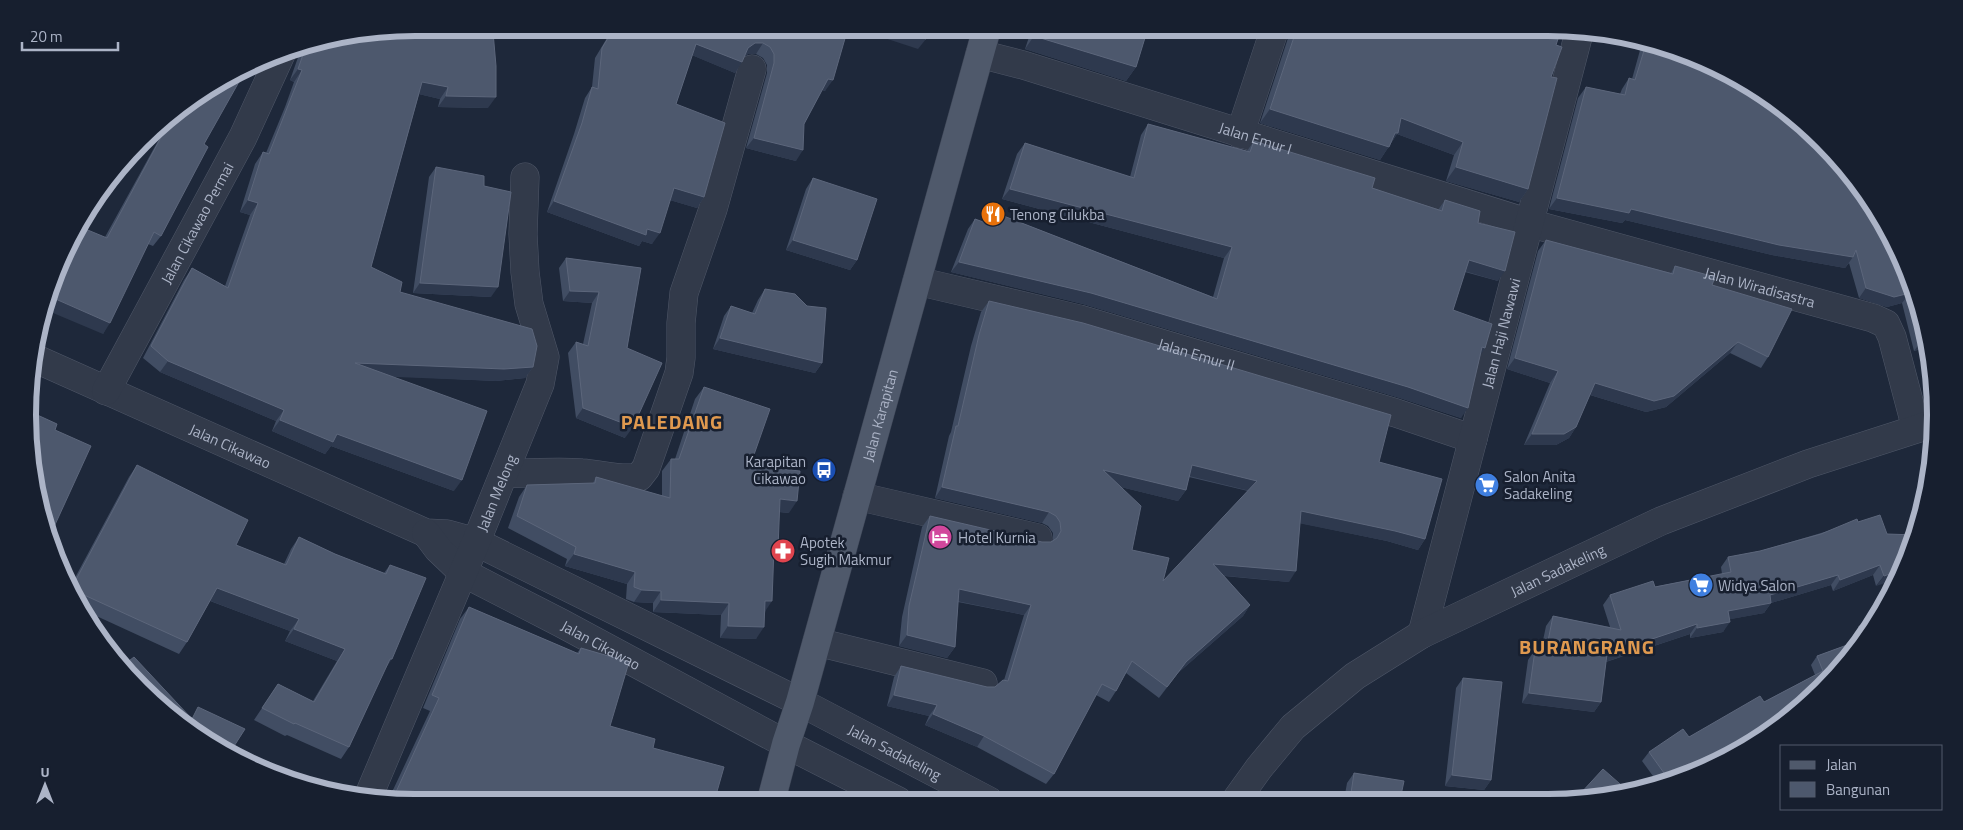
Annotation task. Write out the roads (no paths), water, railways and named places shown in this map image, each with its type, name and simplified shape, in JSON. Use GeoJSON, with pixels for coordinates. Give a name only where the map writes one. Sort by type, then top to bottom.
{"type":"FeatureCollection","features":[{"type":"Feature","properties":{"kind":"main road","name":"Jalan Karapitan"},"geometry":{"type":"LineString","coordinates":[[773,794],[817,642],[984,36]]}},
{"type":"Feature","properties":{"kind":"street"},"geometry":{"type":"LineString","coordinates":[[1240,134],[1272,36]]}},
{"type":"Feature","properties":{"kind":"street","name":"Jalan Haji Nawawi"},"geometry":{"type":"LineString","coordinates":[[1422,634],[1578,37]]}},
{"type":"Feature","properties":{"kind":"street","name":"Jalan Emur I"},"geometry":{"type":"LineString","coordinates":[[980,54],[1023,65],[1529,223]]}},
{"type":"Feature","properties":{"kind":"street","name":"Jalan Cikawao Permai"},"geometry":{"type":"LineString","coordinates":[[106,390],[244,137],[278,62]]}},
{"type":"Feature","properties":{"kind":"street"},"geometry":{"type":"LineString","coordinates":[[504,474],[568,472],[601,474],[627,480],[639,477],[646,468],[679,373],[681,358],[680,324],[684,293],[713,209],[752,69]]}},
{"type":"Feature","properties":{"kind":"street","name":"Jalan Melong"},"geometry":{"type":"LineString","coordinates":[[371,791],[476,542],[540,384],[545,357],[529,304],[525,272],[523,234],[525,177]]}},
{"type":"Feature","properties":{"kind":"street","name":"Jalan Wiradisastra"},"geometry":{"type":"LineString","coordinates":[[1529,223],[1873,318],[1886,324],[1925,426]]}},
{"type":"Feature","properties":{"kind":"street","name":"Jalan Emur II"},"geometry":{"type":"LineString","coordinates":[[917,281],[1079,319],[1386,410],[1473,440]]}},
{"type":"Feature","properties":{"kind":"street","name":"Jalan Cikawao"},"geometry":{"type":"LineString","coordinates":[[40,361],[426,533],[447,534],[476,542],[800,702]]}},
{"type":"Feature","properties":{"kind":"street","name":"Jalan Sadakeling"},"geometry":{"type":"LineString","coordinates":[[1240,794],[1293,727],[1355,676],[1422,634],[1661,521],[1808,464],[1925,426]]}},
{"type":"Feature","properties":{"kind":"street"},"geometry":{"type":"LineString","coordinates":[[857,496],[1038,538]]}},
{"type":"Feature","properties":{"kind":"street","name":"Jalan Cikawao"},"geometry":{"type":"LineString","coordinates":[[426,533],[438,549],[462,572],[561,622],[786,744]]}},
{"type":"Feature","properties":{"kind":"street"},"geometry":{"type":"LineString","coordinates":[[817,642],[983,683]]}},
{"type":"Feature","properties":{"kind":"street","name":"Jalan Sadakeling"},"geometry":{"type":"LineString","coordinates":[[800,702],[976,794]]}},
{"type":"Feature","properties":{"kind":"street"},"geometry":{"type":"LineString","coordinates":[[786,744],[884,794]]}},
{"type":"Feature","properties":{"kind":"place","name":"Tenong Cilukba"},"geometry":{"type":"Point","coordinates":[993,214]}},
{"type":"Feature","properties":{"kind":"place","name":"Karapitan Cikawao"},"geometry":{"type":"Point","coordinates":[824,470]}},
{"type":"Feature","properties":{"kind":"place","name":"Salon Anita Sadakeling"},"geometry":{"type":"Point","coordinates":[1487,485]}},
{"type":"Feature","properties":{"kind":"place","name":"Hotel Kurnia"},"geometry":{"type":"Point","coordinates":[940,537]}},
{"type":"Feature","properties":{"kind":"place","name":"Apotek Sugih Makmur"},"geometry":{"type":"Point","coordinates":[783,551]}},
{"type":"Feature","properties":{"kind":"place","name":"Widya Salon"},"geometry":{"type":"Point","coordinates":[1701,585]}},
{"type":"Feature","properties":{"kind":"district","name":"PALEDANG"},"geometry":{"type":"Point","coordinates":[672,421]}},
{"type":"Feature","properties":{"kind":"district","name":"BURANGRANG"},"geometry":{"type":"Point","coordinates":[1587,646]}}]}
